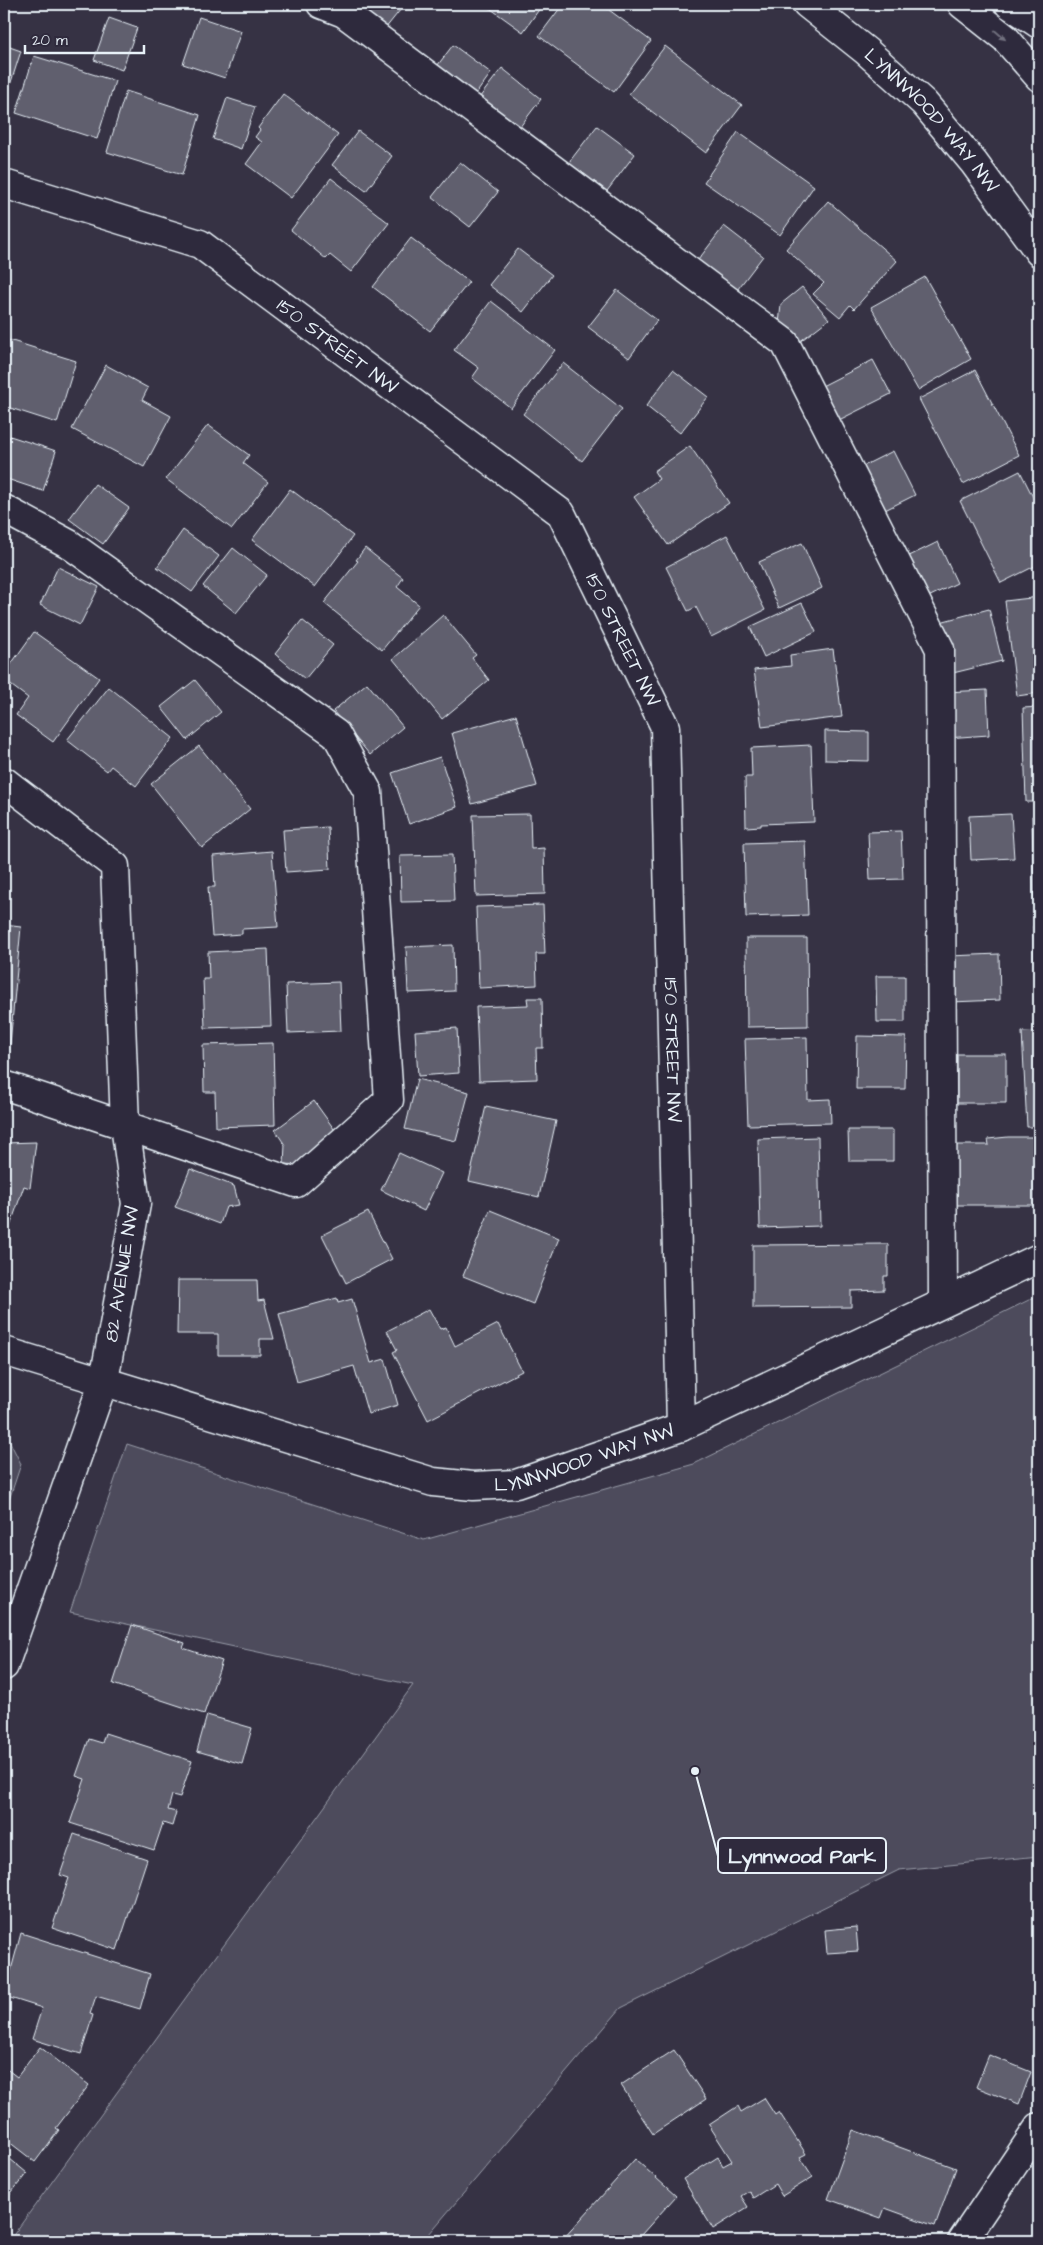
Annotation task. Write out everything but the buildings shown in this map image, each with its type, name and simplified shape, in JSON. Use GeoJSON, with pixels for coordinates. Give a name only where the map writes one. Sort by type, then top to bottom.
{"type":"FeatureCollection","features":[{"type":"Feature","properties":{"kind":"main road"},"geometry":{"type":"LineString","coordinates":[[320,4],[344,13],[785,343],[940,649],[943,1303]]}},
{"type":"Feature","properties":{"kind":"main road","name":"LYNNWOOD WAY NW"},"geometry":{"type":"LineString","coordinates":[[807,4],[866,51],[924,103],[974,162],[1039,252]]}},
{"type":"Feature","properties":{"kind":"main road"},"geometry":{"type":"LineString","coordinates":[[962,4],[1005,38],[1039,77]]}},
{"type":"Feature","properties":{"kind":"main road"},"geometry":{"type":"LineString","coordinates":[[1009,4],[1039,24]]}},
{"type":"Feature","properties":{"kind":"main road","name":"150 STREET NW"},"geometry":{"type":"LineString","coordinates":[[4,184],[200,244],[561,513],[666,727],[681,1428]]}},
{"type":"Feature","properties":{"kind":"main road"},"geometry":{"type":"LineString","coordinates":[[4,509],[69,544],[336,734],[368,792],[389,1100],[296,1183],[4,1085]]}},
{"type":"Feature","properties":{"kind":"main road","name":"82 AVENUE NW"},"geometry":{"type":"LineString","coordinates":[[4,781],[115,866],[125,1125],[136,1204],[104,1380],[10,1625],[4,1666]]}},
{"type":"Feature","properties":{"kind":"main road","name":"LYNNWOOD WAY NW"},"geometry":{"type":"LineString","coordinates":[[4,1351],[433,1482],[473,1486],[516,1484],[681,1428],[1039,1258]]}},
{"type":"Feature","properties":{"kind":"main road"},"geometry":{"type":"LineString","coordinates":[[962,2241],[1039,2127]]}},
{"type":"Feature","properties":{"kind":"shaded area"},"geometry":{"type":"Polygon","coordinates":[[[1039,1295],[1039,1856],[899,1870],[621,2008],[423,2241],[9,2241],[413,1685],[70,1612],[127,1444],[424,1540],[694,1464],[1039,1295]]]}},
{"type":"Feature","properties":{"kind":"shaded area"},"geometry":{"type":"Polygon","coordinates":[[[4,1430],[21,1464],[4,1515],[4,1430]]]}},
{"type":"Feature","properties":{"kind":"place","name":"Lynnwood Park"},"geometry":{"type":"Point","coordinates":[695,1771]}}]}
